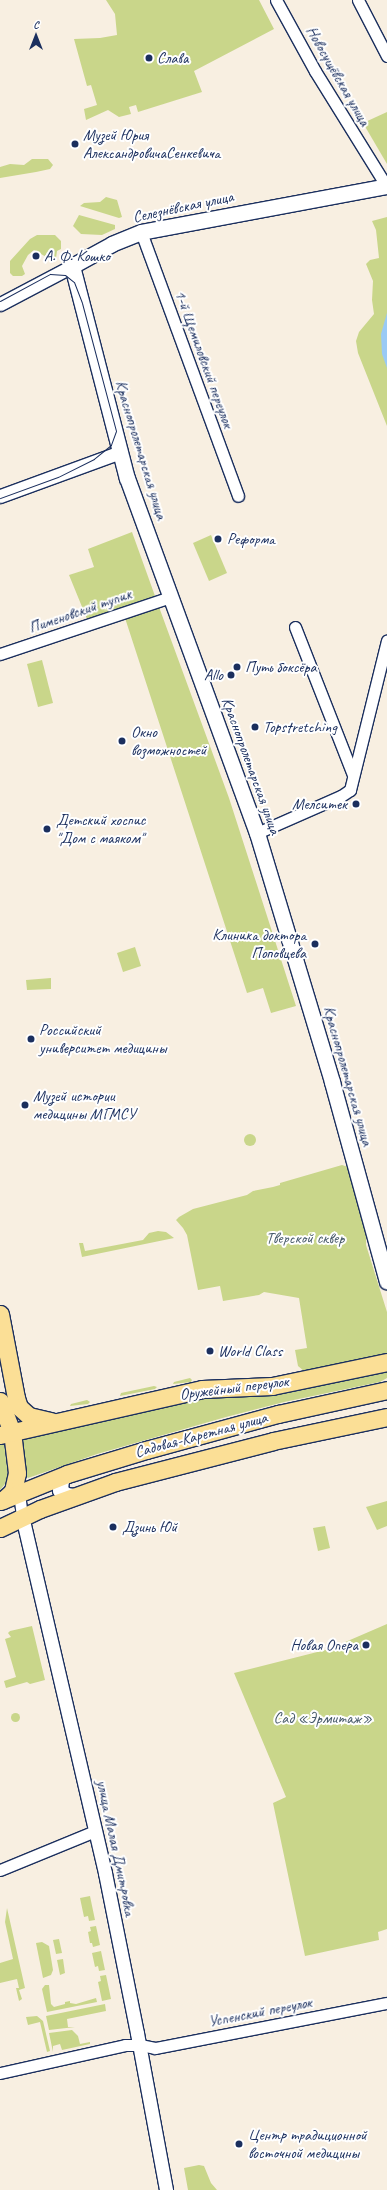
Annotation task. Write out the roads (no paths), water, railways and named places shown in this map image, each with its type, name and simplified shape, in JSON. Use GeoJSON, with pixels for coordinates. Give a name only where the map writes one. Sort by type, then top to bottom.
{"type":"FeatureCollection","features":[{"type":"Feature","properties":{"kind":"main road","name":"Селезнёвская улица"},"geometry":{"type":"LineString","coordinates":[[72,266],[112,244],[141,232],[387,187]]}},
{"type":"Feature","properties":{"kind":"main road","name":"Краснопролетарская улица"},"geometry":{"type":"LineString","coordinates":[[72,266],[120,452],[170,597],[257,833],[334,1090],[375,1245],[387,1282]]}},
{"type":"Feature","properties":{"kind":"main road"},"geometry":{"type":"LineString","coordinates":[[0,1314],[8,1399],[6,1434],[16,1473],[13,1491],[2,1501]]}},
{"type":"Feature","properties":{"kind":"main road","name":"Оружейный переулок"},"geometry":{"type":"LineString","coordinates":[[57,1421],[202,1389],[272,1386],[387,1362]]}},
{"type":"Feature","properties":{"kind":"main road","name":"Садовая-Каретная улица"},"geometry":{"type":"LineString","coordinates":[[2,1501],[67,1474],[146,1450],[278,1414],[387,1390]]}},
{"type":"Feature","properties":{"kind":"main road"},"geometry":{"type":"LineString","coordinates":[[8,1399],[29,1416],[36,1419],[57,1421]]}},
{"type":"Feature","properties":{"kind":"main road","name":"Садовая-Каретная улица"},"geometry":{"type":"LineString","coordinates":[[0,1528],[22,1516],[115,1482],[246,1448],[387,1417]]}},
{"type":"Feature","properties":{"kind":"main road"},"geometry":{"type":"LineString","coordinates":[[6,1434],[57,1421]]}},
{"type":"Feature","properties":{"kind":"main road"},"geometry":{"type":"LineString","coordinates":[[67,1474],[61,1479],[60,1490],[66,1496],[74,1496]]}},
{"type":"Feature","properties":{"kind":"street","name":"Новосущёвская улица"},"geometry":{"type":"LineString","coordinates":[[276,0],[315,71],[387,187]]}},
{"type":"Feature","properties":{"kind":"street"},"geometry":{"type":"LineString","coordinates":[[358,0],[387,56]]}},
{"type":"Feature","properties":{"kind":"street","name":"1-й Щемиловский переулок"},"geometry":{"type":"LineString","coordinates":[[141,232],[238,496]]}},
{"type":"Feature","properties":{"kind":"street","name":"Селезнёвская улица"},"geometry":{"type":"LineString","coordinates":[[0,304],[72,266]]}},
{"type":"Feature","properties":{"kind":"street"},"geometry":{"type":"LineString","coordinates":[[0,496],[120,452]]}},
{"type":"Feature","properties":{"kind":"street","name":"Пименовский тупик"},"geometry":{"type":"LineString","coordinates":[[0,654],[170,597]]}},
{"type":"Feature","properties":{"kind":"street"},"geometry":{"type":"LineString","coordinates":[[295,627],[353,775]]}},
{"type":"Feature","properties":{"kind":"street"},"geometry":{"type":"LineString","coordinates":[[257,833],[346,793],[350,788],[387,641]]}},
{"type":"Feature","properties":{"kind":"street"},"geometry":{"type":"LineString","coordinates":[[16,1473],[22,1516]]}},
{"type":"Feature","properties":{"kind":"street","name":"улица Малая Дмитровка"},"geometry":{"type":"LineString","coordinates":[[22,1516],[95,1831],[140,2045],[166,2190]]}},
{"type":"Feature","properties":{"kind":"street"},"geometry":{"type":"LineString","coordinates":[[0,1870],[95,1831]]}},
{"type":"Feature","properties":{"kind":"street","name":"Успенский переулок"},"geometry":{"type":"LineString","coordinates":[[0,2073],[125,2045],[140,2045],[156,2048],[387,2003]]}},
{"type":"Feature","properties":{"kind":"water"},"geometry":{"type":"Polygon","coordinates":[[[387,313],[387,368],[382,354],[381,334],[387,313]]]}},
{"type":"Feature","properties":{"kind":"tram line"},"geometry":{"type":"LineString","coordinates":[[0,301],[50,274],[65,275],[74,282],[82,303],[116,431],[111,445],[94,459],[58,477],[0,498]]}},
{"type":"Feature","properties":{"kind":"place","name":"Слава"},"geometry":{"type":"Point","coordinates":[149,58]}},
{"type":"Feature","properties":{"kind":"place","name":"Музей Юрия АлександровичаСенкевича"},"geometry":{"type":"Point","coordinates":[75,144]}},
{"type":"Feature","properties":{"kind":"place","name":"А. Ф. Кошко"},"geometry":{"type":"Point","coordinates":[36,256]}},
{"type":"Feature","properties":{"kind":"place","name":"Реформа"},"geometry":{"type":"Point","coordinates":[218,539]}},
{"type":"Feature","properties":{"kind":"place","name":"Путь боксёра"},"geometry":{"type":"Point","coordinates":[237,667]}},
{"type":"Feature","properties":{"kind":"place","name":"Allo"},"geometry":{"type":"Point","coordinates":[231,675]}},
{"type":"Feature","properties":{"kind":"place","name":"Topstretching"},"geometry":{"type":"Point","coordinates":[255,727]}},
{"type":"Feature","properties":{"kind":"place","name":"Окно возможностей"},"geometry":{"type":"Point","coordinates":[122,741]}},
{"type":"Feature","properties":{"kind":"place","name":"Мелситек"},"geometry":{"type":"Point","coordinates":[356,804]}},
{"type":"Feature","properties":{"kind":"place","name":"Детский хоспис \"Дом с маяком\""},"geometry":{"type":"Point","coordinates":[47,829]}},
{"type":"Feature","properties":{"kind":"place","name":"Клиника доктора Поповцева"},"geometry":{"type":"Point","coordinates":[315,944]}},
{"type":"Feature","properties":{"kind":"place","name":"Российский университет медицины"},"geometry":{"type":"Point","coordinates":[31,1039]}},
{"type":"Feature","properties":{"kind":"place","name":"Музей истории медицины МГМСУ"},"geometry":{"type":"Point","coordinates":[25,1105]}},
{"type":"Feature","properties":{"kind":"place","name":"World Class"},"geometry":{"type":"Point","coordinates":[210,1351]}},
{"type":"Feature","properties":{"kind":"place","name":"Дзинь Юй"},"geometry":{"type":"Point","coordinates":[113,1527]}},
{"type":"Feature","properties":{"kind":"place","name":"Новая Опера"},"geometry":{"type":"Point","coordinates":[366,1645]}},
{"type":"Feature","properties":{"kind":"place","name":"Центр традиционной восточной медицины"},"geometry":{"type":"Point","coordinates":[239,2144]}},
{"type":"Feature","properties":{"kind":"park label","name":"Тверской сквер"},"geometry":{"type":"Point","coordinates":[305,1238]}},
{"type":"Feature","properties":{"kind":"park label","name":"Сад «Эрмитаж»"},"geometry":{"type":"Point","coordinates":[323,1718]}}]}
